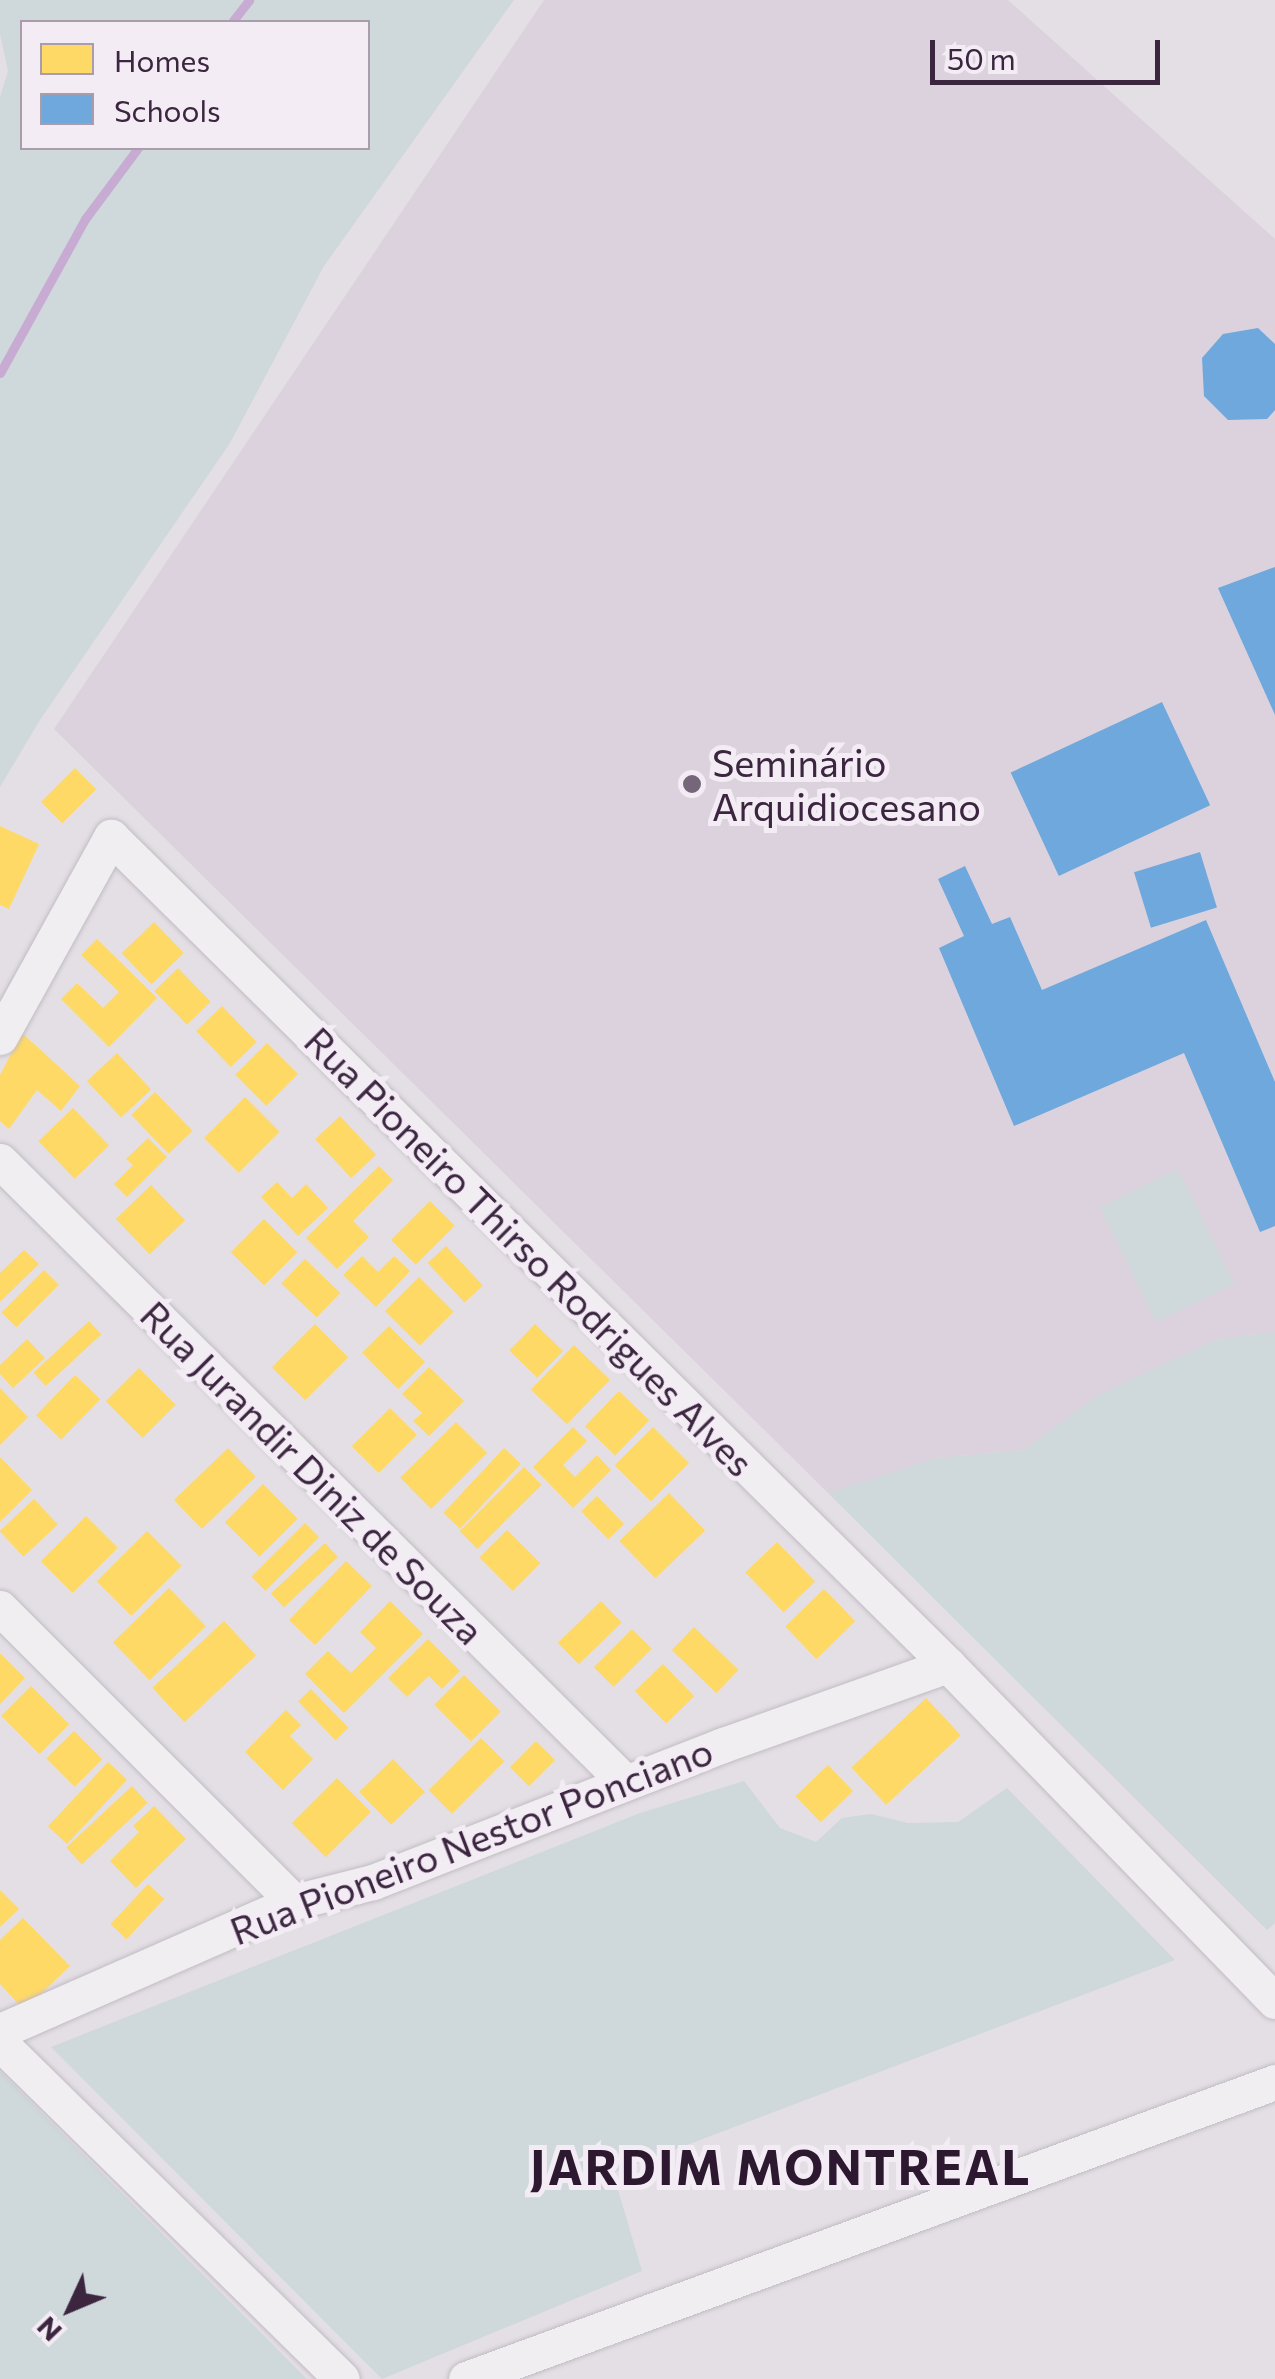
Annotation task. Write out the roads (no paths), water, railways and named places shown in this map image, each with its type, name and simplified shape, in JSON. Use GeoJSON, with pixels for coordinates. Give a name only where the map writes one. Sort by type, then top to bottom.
{"type":"FeatureCollection","features":[{"type":"Feature","properties":{"kind":"street","name":"Rua Pioneiro Thirso Rodrigues Alves"},"geometry":{"type":"LineString","coordinates":[[0,1037],[112,837],[948,1666],[1275,2001]]}},
{"type":"Feature","properties":{"kind":"street","name":"Rua Jurandir Diniz de Souza"},"geometry":{"type":"LineString","coordinates":[[0,1161],[626,1784]]}},
{"type":"Feature","properties":{"kind":"street"},"geometry":{"type":"LineString","coordinates":[[0,1608],[294,1902]]}},
{"type":"Feature","properties":{"kind":"street","name":"Rua Pioneiro Nestor Ponciano"},"geometry":{"type":"LineString","coordinates":[[0,2031],[294,1902],[374,1882],[948,1666]]}},
{"type":"Feature","properties":{"kind":"street"},"geometry":{"type":"LineString","coordinates":[[0,2042],[342,2379]]}},
{"type":"Feature","properties":{"kind":"street"},"geometry":{"type":"LineString","coordinates":[[466,2379],[1275,2082]]}},
{"type":"Feature","properties":{"kind":"waterway"},"geometry":{"type":"LineString","coordinates":[[234,20],[249,0]]}},
{"type":"Feature","properties":{"kind":"waterway"},"geometry":{"type":"LineString","coordinates":[[0,373],[85,219],[137,150]]}},
{"type":"Feature","properties":{"kind":"place","name":"Seminário Arquidiocesano"},"geometry":{"type":"Point","coordinates":[692,784]}},
{"type":"Feature","properties":{"kind":"district","name":"JARDIM MONTREAL"},"geometry":{"type":"Point","coordinates":[781,2166]}}]}
